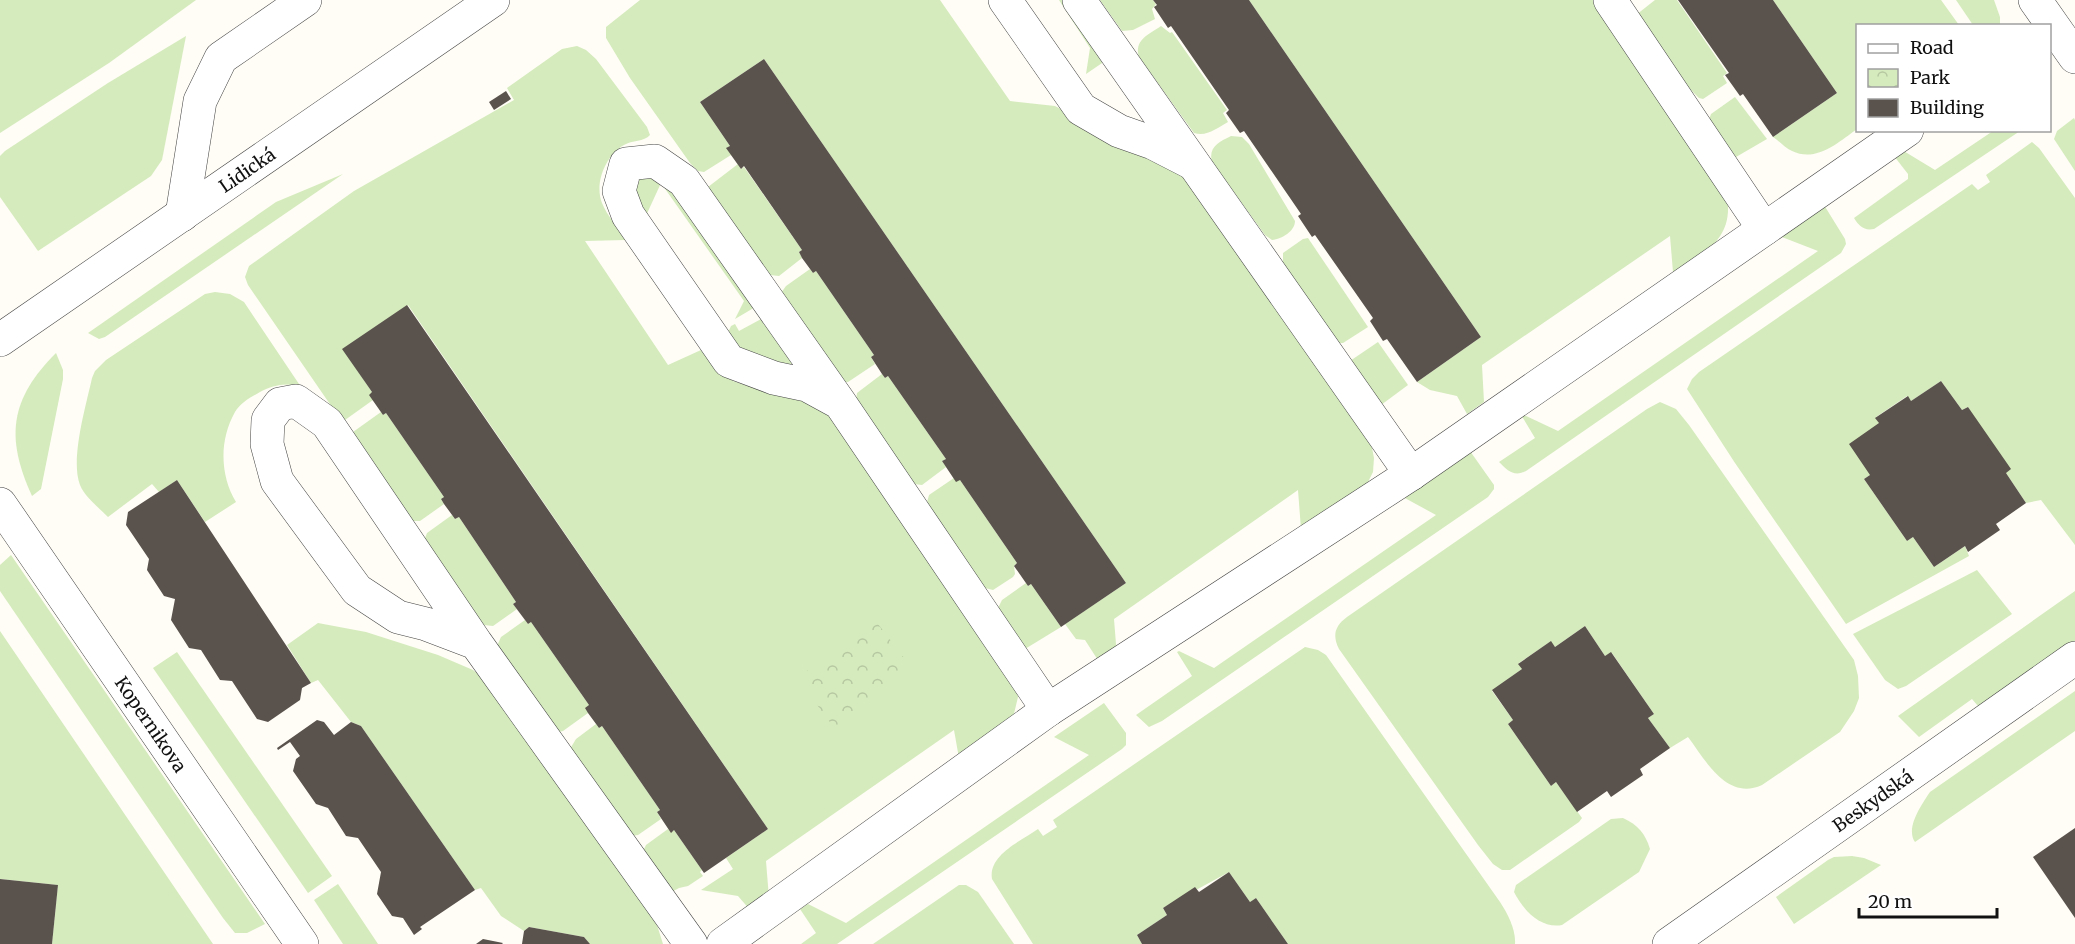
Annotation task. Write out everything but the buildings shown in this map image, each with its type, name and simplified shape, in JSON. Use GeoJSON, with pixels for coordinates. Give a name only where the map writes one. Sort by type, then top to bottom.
{"type":"FeatureCollection","features":[{"type":"Feature","properties":{"kind":"street"},"geometry":{"type":"LineString","coordinates":[[182,215],[200,101],[221,58],[305,0]]}},
{"type":"Feature","properties":{"kind":"street","name":"Lidická"},"geometry":{"type":"LineString","coordinates":[[0,340],[493,0]]}},
{"type":"Feature","properties":{"kind":"street"},"geometry":{"type":"LineString","coordinates":[[1005,0],[1081,109],[1119,131],[1153,143],[1195,164]]}},
{"type":"Feature","properties":{"kind":"street"},"geometry":{"type":"LineString","coordinates":[[1079,0],[1411,474]]}},
{"type":"Feature","properties":{"kind":"street"},"geometry":{"type":"LineString","coordinates":[[1610,0],[1764,229]]}},
{"type":"Feature","properties":{"kind":"street"},"geometry":{"type":"LineString","coordinates":[[2035,0],[2049,24]]}},
{"type":"Feature","properties":{"kind":"street"},"geometry":{"type":"LineString","coordinates":[[2052,30],[2075,57]]}},
{"type":"Feature","properties":{"kind":"street"},"geometry":{"type":"LineString","coordinates":[[723,944],[1048,710],[1411,474],[1904,132]]}},
{"type":"Feature","properties":{"kind":"street"},"geometry":{"type":"LineString","coordinates":[[840,403],[807,385],[774,378],[729,361],[628,215],[619,190],[626,164],[655,161],[684,181],[840,403],[1048,710]]}},
{"type":"Feature","properties":{"kind":"street"},"geometry":{"type":"LineString","coordinates":[[476,643],[426,624],[398,617],[357,590],[277,481],[267,444],[268,420],[280,404],[296,401],[327,423],[476,643],[691,944]]}},
{"type":"Feature","properties":{"kind":"street","name":"Kopernikova"},"geometry":{"type":"LineString","coordinates":[[0,504],[302,944]]}},
{"type":"Feature","properties":{"kind":"street","name":"Beskydská"},"geometry":{"type":"LineString","coordinates":[[1669,944],[2075,658]]}},
{"type":"Feature","properties":{"kind":"green space"},"geometry":{"type":"Polygon","coordinates":[[[0,0],[196,0],[109,63],[0,133],[0,0]]]}},
{"type":"Feature","properties":{"kind":"green space"},"geometry":{"type":"Polygon","coordinates":[[[640,0],[940,0],[1010,101],[1055,106],[1179,169],[1371,443],[1374,458],[1373,472],[1366,486],[1301,529],[1298,490],[1114,619],[1117,657],[1103,668],[1085,640],[1076,639],[1065,624],[1126,583],[764,59],[700,102],[730,146],[731,155],[704,172],[698,171],[630,78],[606,38],[606,27],[640,0]]]}},
{"type":"Feature","properties":{"kind":"green space"},"geometry":{"type":"Polygon","coordinates":[[[1059,0],[1069,0],[1108,59],[1086,74],[1090,48],[1059,0]]]}},
{"type":"Feature","properties":{"kind":"green space"},"geometry":{"type":"Polygon","coordinates":[[[1100,0],[1153,0],[1156,4],[1152,9],[1155,19],[1133,30],[1122,31],[1100,0]]]}},
{"type":"Feature","properties":{"kind":"green space"},"geometry":{"type":"Polygon","coordinates":[[[1249,0],[1602,0],[1727,197],[1728,211],[1721,234],[1706,251],[1673,272],[1670,236],[1482,365],[1484,402],[1467,414],[1457,396],[1430,390],[1417,382],[1481,337],[1249,0]]]}},
{"type":"Feature","properties":{"kind":"green space"},"geometry":{"type":"Polygon","coordinates":[[[1655,0],[1677,0],[1727,73],[1723,76],[1727,83],[1703,99],[1689,88],[1636,15],[1655,0]]]}},
{"type":"Feature","properties":{"kind":"green space"},"geometry":{"type":"Polygon","coordinates":[[[1773,0],[1941,0],[1958,24],[1856,24],[1856,130],[1827,149],[1810,154],[1789,150],[1773,137],[1837,93],[1773,0]]]}},
{"type":"Feature","properties":{"kind":"green space"},"geometry":{"type":"Polygon","coordinates":[[[1956,0],[1994,0],[2000,24],[1972,24],[1956,0]]]}},
{"type":"Feature","properties":{"kind":"green space"},"geometry":{"type":"Polygon","coordinates":[[[1161,26],[1170,33],[1172,32],[1227,110],[1223,113],[1228,122],[1208,133],[1194,133],[1139,57],[1140,42],[1161,26]]]}},
{"type":"Feature","properties":{"kind":"green space"},"geometry":{"type":"Polygon","coordinates":[[[186,36],[162,160],[151,176],[38,251],[0,197],[0,156],[108,83],[186,36]]]}},
{"type":"Feature","properties":{"kind":"green space"},"geometry":{"type":"Polygon","coordinates":[[[577,46],[596,59],[647,127],[650,135],[645,139],[627,143],[612,155],[601,178],[600,195],[604,208],[627,238],[625,240],[585,241],[668,365],[701,350],[733,381],[796,395],[832,415],[1016,686],[1018,697],[1012,722],[960,764],[954,730],[766,861],[769,898],[751,911],[738,896],[701,890],[733,869],[726,858],[768,829],[408,305],[343,349],[372,392],[373,400],[345,420],[336,413],[248,285],[245,277],[249,266],[354,191],[514,100],[507,88],[562,49],[577,46]]]}},
{"type":"Feature","properties":{"kind":"green space"},"geometry":{"type":"Polygon","coordinates":[[[1735,97],[1767,139],[1736,157],[1709,120],[1711,114],[1735,97]]]}},
{"type":"Feature","properties":{"kind":"green space"},"geometry":{"type":"Polygon","coordinates":[[[2074,118],[2075,171],[2054,139],[2057,131],[2074,118]]]}},
{"type":"Feature","properties":{"kind":"green space"},"geometry":{"type":"Polygon","coordinates":[[[1992,132],[2019,132],[1874,229],[1862,227],[1854,218],[1908,179],[1908,174],[1894,156],[1902,150],[1935,170],[1992,132]]]}},
{"type":"Feature","properties":{"kind":"green space"},"geometry":{"type":"Polygon","coordinates":[[[1231,136],[1242,137],[1249,144],[1295,221],[1293,228],[1284,236],[1272,240],[1265,235],[1212,162],[1213,149],[1231,136]]]}},
{"type":"Feature","properties":{"kind":"green space"},"geometry":{"type":"Polygon","coordinates":[[[2032,142],[2039,148],[2075,198],[2075,545],[2041,500],[2026,503],[1968,407],[1962,410],[1941,381],[1911,401],[1907,396],[1876,417],[1879,423],[1870,475],[1864,479],[1907,541],[1913,537],[1934,567],[1965,546],[1969,556],[1846,624],[1687,389],[1699,372],[1972,184],[1978,190],[1990,182],[1986,175],[2032,142]]]}},
{"type":"Feature","properties":{"kind":"green space"},"geometry":{"type":"Polygon","coordinates":[[[738,164],[741,169],[744,167],[802,250],[799,252],[802,258],[779,276],[770,275],[708,187],[738,164]]]}},
{"type":"Feature","properties":{"kind":"green space"},"geometry":{"type":"Polygon","coordinates":[[[654,166],[757,306],[735,319],[744,301],[661,183],[644,220],[628,179],[654,166]]]}},
{"type":"Feature","properties":{"kind":"green space"},"geometry":{"type":"Polygon","coordinates":[[[343,174],[105,337],[99,339],[88,333],[276,202],[343,174]]]}},
{"type":"Feature","properties":{"kind":"green space"},"geometry":{"type":"Polygon","coordinates":[[[1824,205],[1845,239],[1846,244],[1841,253],[1526,471],[1511,472],[1499,462],[1535,438],[1520,413],[1558,431],[1818,251],[1777,235],[1824,205]]]}},
{"type":"Feature","properties":{"kind":"green space"},"geometry":{"type":"Polygon","coordinates":[[[1308,238],[1368,327],[1343,343],[1339,343],[1283,266],[1283,253],[1308,238]]]}},
{"type":"Feature","properties":{"kind":"green space"},"geometry":{"type":"Polygon","coordinates":[[[810,269],[813,273],[816,271],[874,355],[871,357],[875,364],[848,382],[844,382],[781,293],[786,286],[810,269]]]}},
{"type":"Feature","properties":{"kind":"green space"},"geometry":{"type":"Polygon","coordinates":[[[215,292],[230,294],[244,302],[301,387],[280,385],[270,388],[246,400],[235,412],[226,434],[223,458],[227,481],[236,502],[205,522],[177,480],[159,492],[152,484],[108,517],[85,494],[77,474],[80,432],[95,371],[106,360],[205,294],[215,292]]]}},
{"type":"Feature","properties":{"kind":"green space"},"geometry":{"type":"Polygon","coordinates":[[[763,318],[793,362],[788,367],[750,359],[725,339],[731,326],[735,324],[739,331],[763,318]]]}},
{"type":"Feature","properties":{"kind":"green space"},"geometry":{"type":"Polygon","coordinates":[[[1378,342],[1408,385],[1381,405],[1350,361],[1378,342]]]}},
{"type":"Feature","properties":{"kind":"green space"},"geometry":{"type":"Polygon","coordinates":[[[56,353],[63,370],[63,379],[41,489],[32,496],[18,455],[17,420],[21,403],[29,386],[56,353]]]}},
{"type":"Feature","properties":{"kind":"green space"},"geometry":{"type":"Polygon","coordinates":[[[882,374],[885,378],[888,376],[946,459],[942,461],[946,467],[922,485],[914,484],[856,402],[857,393],[882,374]]]}},
{"type":"Feature","properties":{"kind":"green space"},"geometry":{"type":"Polygon","coordinates":[[[1660,402],[1676,409],[1689,425],[1854,660],[1858,676],[1859,698],[1854,711],[1840,732],[1762,785],[1750,789],[1738,788],[1728,783],[1710,767],[1688,737],[1670,748],[1648,718],[1654,714],[1612,653],[1605,656],[1585,626],[1555,647],[1550,642],[1519,663],[1522,669],[1492,691],[1513,720],[1508,724],[1551,786],[1556,782],[1582,818],[1510,870],[1502,870],[1493,864],[1478,845],[1339,649],[1336,631],[1347,617],[1660,402]]]}},
{"type":"Feature","properties":{"kind":"green space"},"geometry":{"type":"Polygon","coordinates":[[[381,412],[383,415],[386,413],[444,497],[441,499],[444,504],[420,521],[413,521],[353,432],[381,412]]]}},
{"type":"Feature","properties":{"kind":"green space"},"geometry":{"type":"Polygon","coordinates":[[[1470,451],[1494,485],[1488,497],[1162,721],[1149,727],[1136,715],[1192,676],[1177,652],[1214,668],[1436,515],[1403,497],[1470,451]]]}},
{"type":"Feature","properties":{"kind":"green space"},"geometry":{"type":"Polygon","coordinates":[[[954,478],[960,480],[1017,563],[1014,566],[1013,577],[993,590],[985,588],[926,506],[929,495],[954,478]]]}},
{"type":"Feature","properties":{"kind":"green space"},"geometry":{"type":"Polygon","coordinates":[[[452,515],[455,519],[459,517],[516,602],[513,604],[517,609],[493,626],[484,625],[424,541],[427,533],[452,515]]]}},
{"type":"Feature","properties":{"kind":"green space"},"geometry":{"type":"Polygon","coordinates":[[[11,555],[265,924],[247,933],[235,933],[223,918],[0,591],[0,565],[11,555]]]}},
{"type":"Feature","properties":{"kind":"green space"},"geometry":{"type":"Polygon","coordinates":[[[1977,570],[2012,614],[1906,686],[1898,689],[1885,680],[1853,634],[1977,570]]]}},
{"type":"Feature","properties":{"kind":"green space"},"geometry":{"type":"Polygon","coordinates":[[[1026,583],[1028,586],[1031,584],[1061,627],[1025,649],[998,608],[1002,600],[1026,583]]]}},
{"type":"Feature","properties":{"kind":"green space"},"geometry":{"type":"Polygon","coordinates":[[[2075,591],[2075,644],[1983,712],[1972,699],[1919,737],[1898,716],[2075,591]]]}},
{"type":"Feature","properties":{"kind":"green space"},"geometry":{"type":"Polygon","coordinates":[[[525,620],[528,624],[531,622],[589,705],[588,713],[563,731],[559,732],[497,646],[501,637],[525,620]]]}},
{"type":"Feature","properties":{"kind":"green space"},"geometry":{"type":"Polygon","coordinates":[[[875,620],[914,671],[835,729],[797,678],[875,620]]]}},
{"type":"Feature","properties":{"kind":"green space"},"geometry":{"type":"Polygon","coordinates":[[[318,623],[366,632],[438,655],[473,670],[493,686],[657,925],[663,944],[590,944],[584,937],[529,927],[524,931],[501,916],[481,888],[475,890],[361,726],[351,722],[318,680],[311,683],[287,645],[318,623]]]}},
{"type":"Feature","properties":{"kind":"green space"},"geometry":{"type":"Polygon","coordinates":[[[0,631],[213,944],[52,944],[58,885],[0,879],[0,631]]]}},
{"type":"Feature","properties":{"kind":"green space"},"geometry":{"type":"Polygon","coordinates":[[[1305,647],[1318,650],[1326,655],[1500,902],[1511,922],[1515,944],[1288,944],[1256,898],[1250,902],[1229,872],[1163,908],[1167,915],[1137,935],[1142,944],[1033,944],[992,879],[992,870],[1000,856],[1038,829],[1043,836],[1057,827],[1053,820],[1305,647]]]}},
{"type":"Feature","properties":{"kind":"green space"},"geometry":{"type":"Polygon","coordinates":[[[177,652],[332,876],[308,893],[153,668],[177,652]]]}},
{"type":"Feature","properties":{"kind":"green space"},"geometry":{"type":"Polygon","coordinates":[[[2075,691],[2075,731],[1915,842],[1912,836],[1913,823],[1930,792],[2075,691]]]}},
{"type":"Feature","properties":{"kind":"green space"},"geometry":{"type":"Polygon","coordinates":[[[1104,703],[1126,733],[1126,745],[1122,749],[837,944],[801,944],[816,933],[800,909],[808,904],[846,923],[1089,755],[1054,737],[1104,703]]]}},
{"type":"Feature","properties":{"kind":"green space"},"geometry":{"type":"Polygon","coordinates":[[[596,724],[599,728],[602,726],[660,810],[657,812],[661,819],[638,835],[630,836],[570,749],[576,739],[596,724]]]}},
{"type":"Feature","properties":{"kind":"green space"},"geometry":{"type":"Polygon","coordinates":[[[1623,818],[1640,830],[1650,849],[1639,872],[1562,925],[1540,921],[1522,905],[1514,892],[1516,885],[1611,819],[1623,818]]]}},
{"type":"Feature","properties":{"kind":"green space"},"geometry":{"type":"Polygon","coordinates":[[[668,829],[671,832],[674,830],[702,870],[700,872],[703,876],[688,886],[668,894],[641,855],[646,845],[668,829]]]}},
{"type":"Feature","properties":{"kind":"green space"},"geometry":{"type":"Polygon","coordinates":[[[1852,856],[1881,865],[1794,924],[1776,897],[1828,860],[1834,857],[1852,856]]]}},
{"type":"Feature","properties":{"kind":"green space"},"geometry":{"type":"Polygon","coordinates":[[[338,884],[378,944],[343,944],[314,900],[338,884]]]}},
{"type":"Feature","properties":{"kind":"green space"},"geometry":{"type":"Polygon","coordinates":[[[959,885],[966,885],[978,892],[1014,944],[873,944],[959,885]]]}}]}
